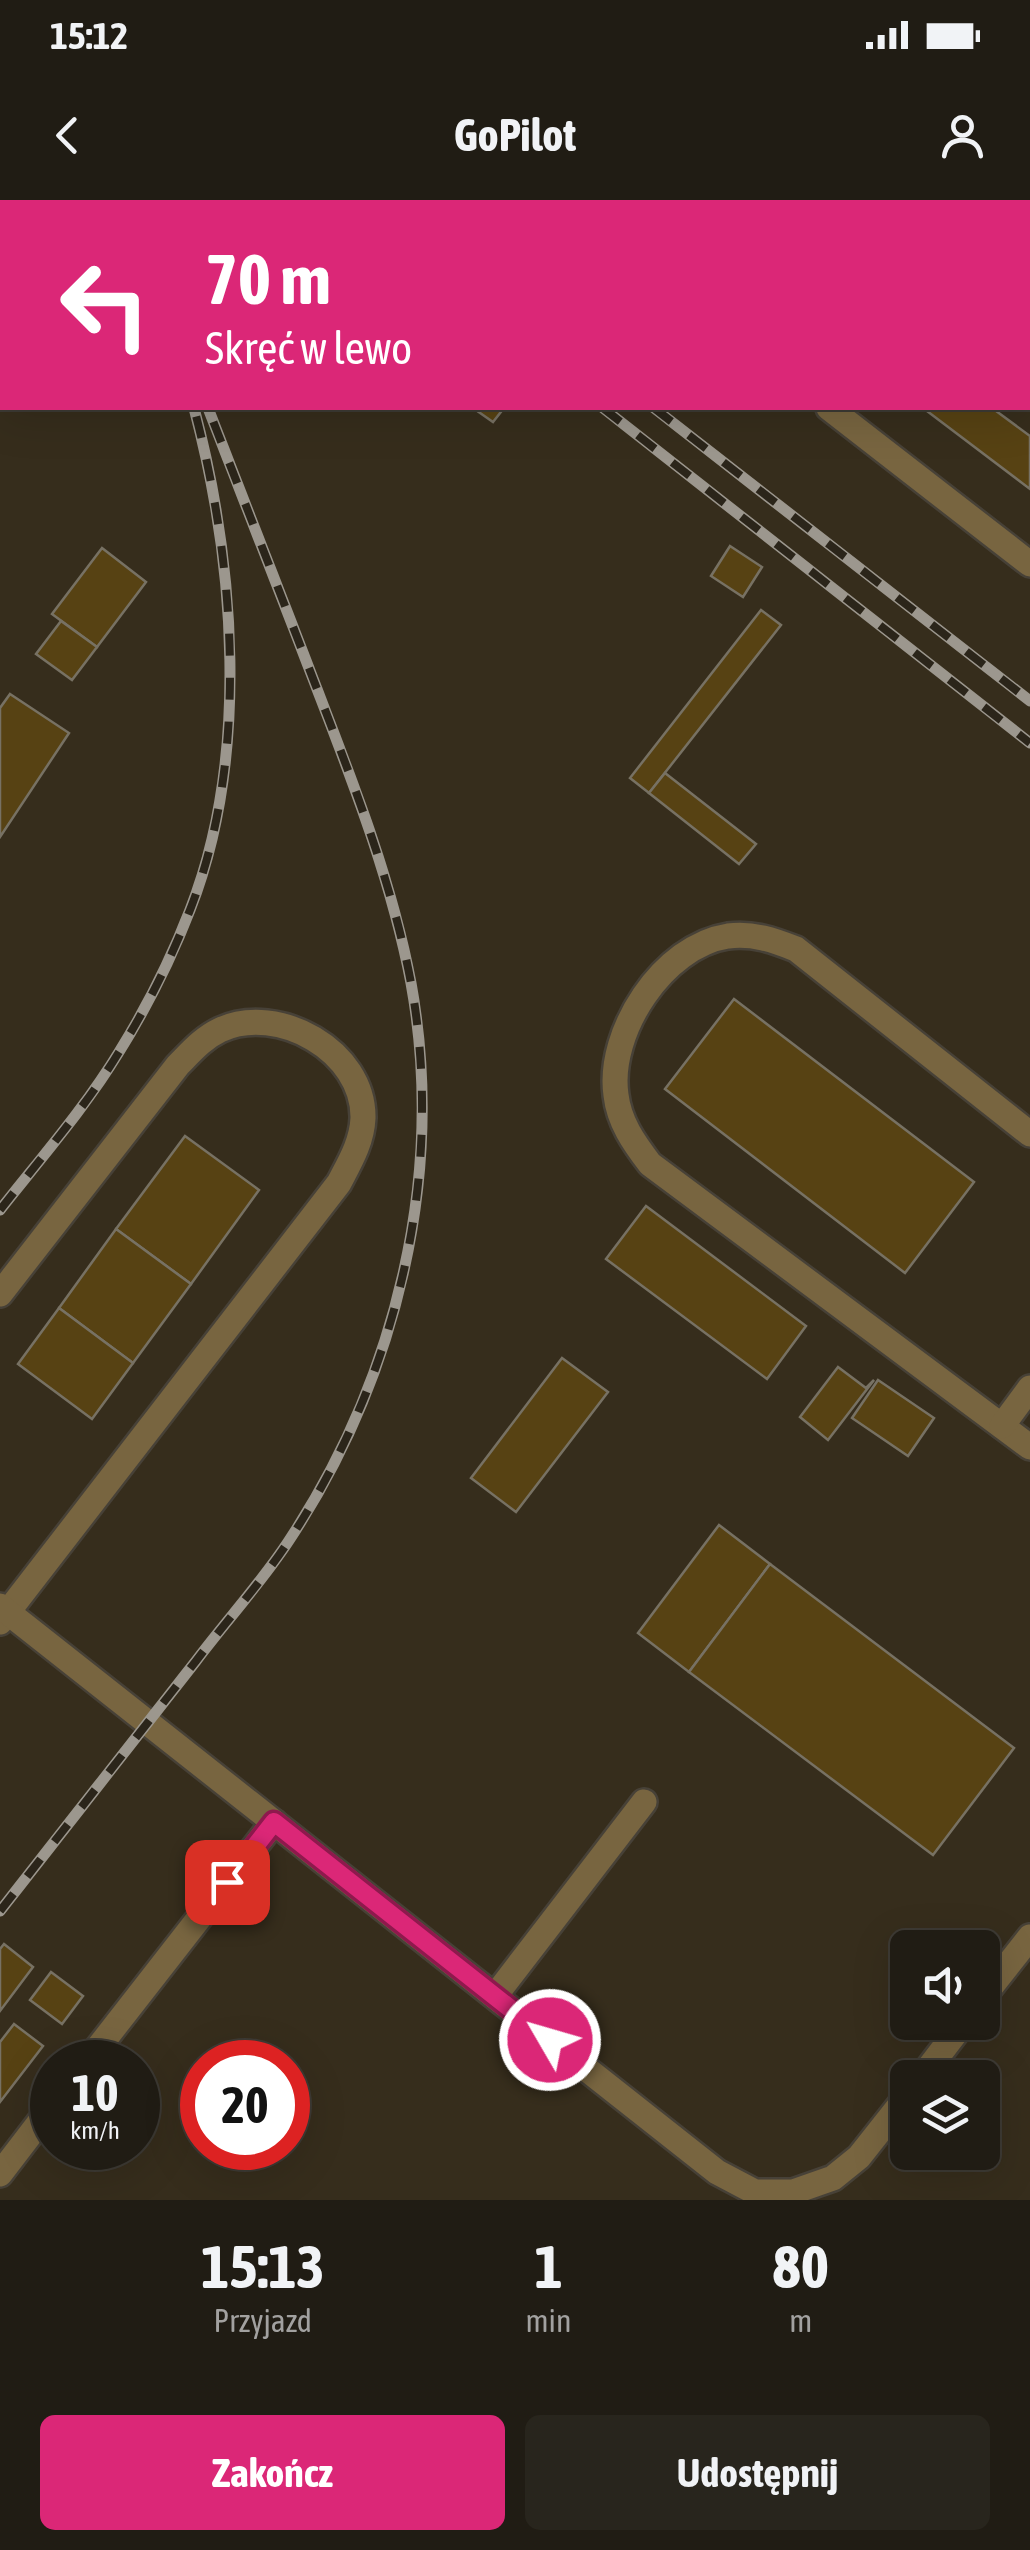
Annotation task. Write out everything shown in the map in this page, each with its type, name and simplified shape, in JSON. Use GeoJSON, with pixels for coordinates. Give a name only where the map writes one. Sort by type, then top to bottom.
{"type":"FeatureCollection","features":[{"type":"Feature","properties":{"kind":"lane"},"geometry":{"type":"LineString","coordinates":[[832,410],[1030,564]]}},
{"type":"Feature","properties":{"kind":"lane"},"geometry":{"type":"LineString","coordinates":[[1030,1134],[796,949],[761,935],[725,936],[687,953],[655,983],[631,1014],[616,1055],[616,1095],[626,1132],[650,1164],[1030,1446]]}},
{"type":"Feature","properties":{"kind":"lane"},"geometry":{"type":"LineString","coordinates":[[0,1294],[178,1065],[201,1042],[221,1030],[249,1022],[284,1025],[314,1039],[339,1059],[356,1084],[363,1117],[356,1151],[339,1183],[3,1613],[717,2172],[755,2192],[792,2196],[833,2178],[859,2157],[890,2117]]}},
{"type":"Feature","properties":{"kind":"lane"},"geometry":{"type":"LineString","coordinates":[[1002,1426],[1030,1388]]}},
{"type":"Feature","properties":{"kind":"lane"},"geometry":{"type":"LineString","coordinates":[[495,1996],[644,1802]]}},
{"type":"Feature","properties":{"kind":"lane"},"geometry":{"type":"LineString","coordinates":[[104,2040],[274,1822]]}},
{"type":"Feature","properties":{"kind":"lane"},"geometry":{"type":"LineString","coordinates":[[1000,1976],[1030,1938]]}},
{"type":"Feature","properties":{"kind":"lane"},"geometry":{"type":"LineString","coordinates":[[935,2060],[950,2040]]}},
{"type":"Feature","properties":{"kind":"lane"},"geometry":{"type":"LineString","coordinates":[[0,2174],[30,2135]]}},
{"type":"Feature","properties":{"kind":"shaded area"},"geometry":{"type":"Polygon","coordinates":[[[0,410],[1030,410],[1030,2200],[0,2200],[0,410]]]}},
{"type":"Feature","properties":{"kind":"building"},"geometry":{"type":"Polygon","coordinates":[[[476,410],[502,410],[493,422],[476,410]]]}},
{"type":"Feature","properties":{"kind":"building"},"geometry":{"type":"Polygon","coordinates":[[[926,410],[995,410],[1030,436],[1030,489],[926,410]]]}},
{"type":"Feature","properties":{"kind":"building"},"geometry":{"type":"Polygon","coordinates":[[[730,546],[762,567],[743,597],[711,576],[730,546]]]}},
{"type":"Feature","properties":{"kind":"building"},"geometry":{"type":"Polygon","coordinates":[[[102,548],[146,582],[97,647],[52,614],[102,548]]]}},
{"type":"Feature","properties":{"kind":"building"},"geometry":{"type":"Polygon","coordinates":[[[761,610],[781,625],[649,793],[630,778],[761,610]]]}},
{"type":"Feature","properties":{"kind":"building"},"geometry":{"type":"Polygon","coordinates":[[[61,621],[97,647],[72,680],[36,654],[61,621]]]}},
{"type":"Feature","properties":{"kind":"building"},"geometry":{"type":"Polygon","coordinates":[[[10,694],[69,733],[0,837],[0,708],[10,694]]]}},
{"type":"Feature","properties":{"kind":"building"},"geometry":{"type":"Polygon","coordinates":[[[665,773],[756,844],[739,864],[649,793],[665,773]]]}},
{"type":"Feature","properties":{"kind":"building"},"geometry":{"type":"Polygon","coordinates":[[[734,999],[974,1182],[905,1273],[665,1089],[734,999]]]}},
{"type":"Feature","properties":{"kind":"building"},"geometry":{"type":"Polygon","coordinates":[[[185,1136],[259,1190],[191,1284],[116,1229],[185,1136]]]}},
{"type":"Feature","properties":{"kind":"building"},"geometry":{"type":"Polygon","coordinates":[[[646,1206],[806,1326],[767,1379],[606,1259],[646,1206]]]}},
{"type":"Feature","properties":{"kind":"building"},"geometry":{"type":"Polygon","coordinates":[[[116,1229],[191,1284],[133,1363],[59,1308],[116,1229]]]}},
{"type":"Feature","properties":{"kind":"building"},"geometry":{"type":"Polygon","coordinates":[[[59,1308],[133,1363],[92,1419],[18,1364],[59,1308]]]}},
{"type":"Feature","properties":{"kind":"building"},"geometry":{"type":"Polygon","coordinates":[[[562,1358],[608,1392],[516,1512],[471,1478],[562,1358]]]}},
{"type":"Feature","properties":{"kind":"building"},"geometry":{"type":"Polygon","coordinates":[[[838,1367],[866,1388],[874,1380],[828,1440],[800,1417],[838,1367]]]}},
{"type":"Feature","properties":{"kind":"building"},"geometry":{"type":"Polygon","coordinates":[[[878,1380],[934,1418],[908,1456],[852,1418],[878,1380]]]}},
{"type":"Feature","properties":{"kind":"building"},"geometry":{"type":"Polygon","coordinates":[[[719,1525],[770,1564],[689,1672],[638,1633],[719,1525]]]}},
{"type":"Feature","properties":{"kind":"building"},"geometry":{"type":"Polygon","coordinates":[[[770,1564],[1014,1748],[933,1855],[689,1672],[770,1564]]]}},
{"type":"Feature","properties":{"kind":"building"},"geometry":{"type":"Polygon","coordinates":[[[4,1944],[33,1967],[0,2011],[0,1949],[4,1944]]]}},
{"type":"Feature","properties":{"kind":"building"},"geometry":{"type":"Polygon","coordinates":[[[51,1972],[83,1996],[62,2024],[30,2000],[51,1972]]]}},
{"type":"Feature","properties":{"kind":"building"},"geometry":{"type":"Polygon","coordinates":[[[14,2024],[35,2040],[30,2040],[30,2063],[0,2102],[0,2042],[14,2024]]]}},
{"type":"Feature","properties":{"kind":"railway"},"geometry":{"type":"LineString","coordinates":[[0,1210],[77,1113],[129,1035],[175,947],[209,851],[222,789],[230,660],[219,530],[194,410]]}},
{"type":"Feature","properties":{"kind":"railway"},"geometry":{"type":"LineString","coordinates":[[0,1911],[266,1572],[326,1479],[358,1413],[384,1344],[403,1274],[416,1202],[422,1129],[420,1056],[411,983],[394,908],[345,761],[209,410]]}},
{"type":"Feature","properties":{"kind":"railway"},"geometry":{"type":"LineString","coordinates":[[606,410],[1030,743]]}},
{"type":"Feature","properties":{"kind":"railway"},"geometry":{"type":"LineString","coordinates":[[657,410],[1030,701]]}},
{"type":"Feature","properties":{"kind":"route"},"geometry":{"type":"LineString","coordinates":[[227,1882],[274,1822],[550,2040]]}}]}
